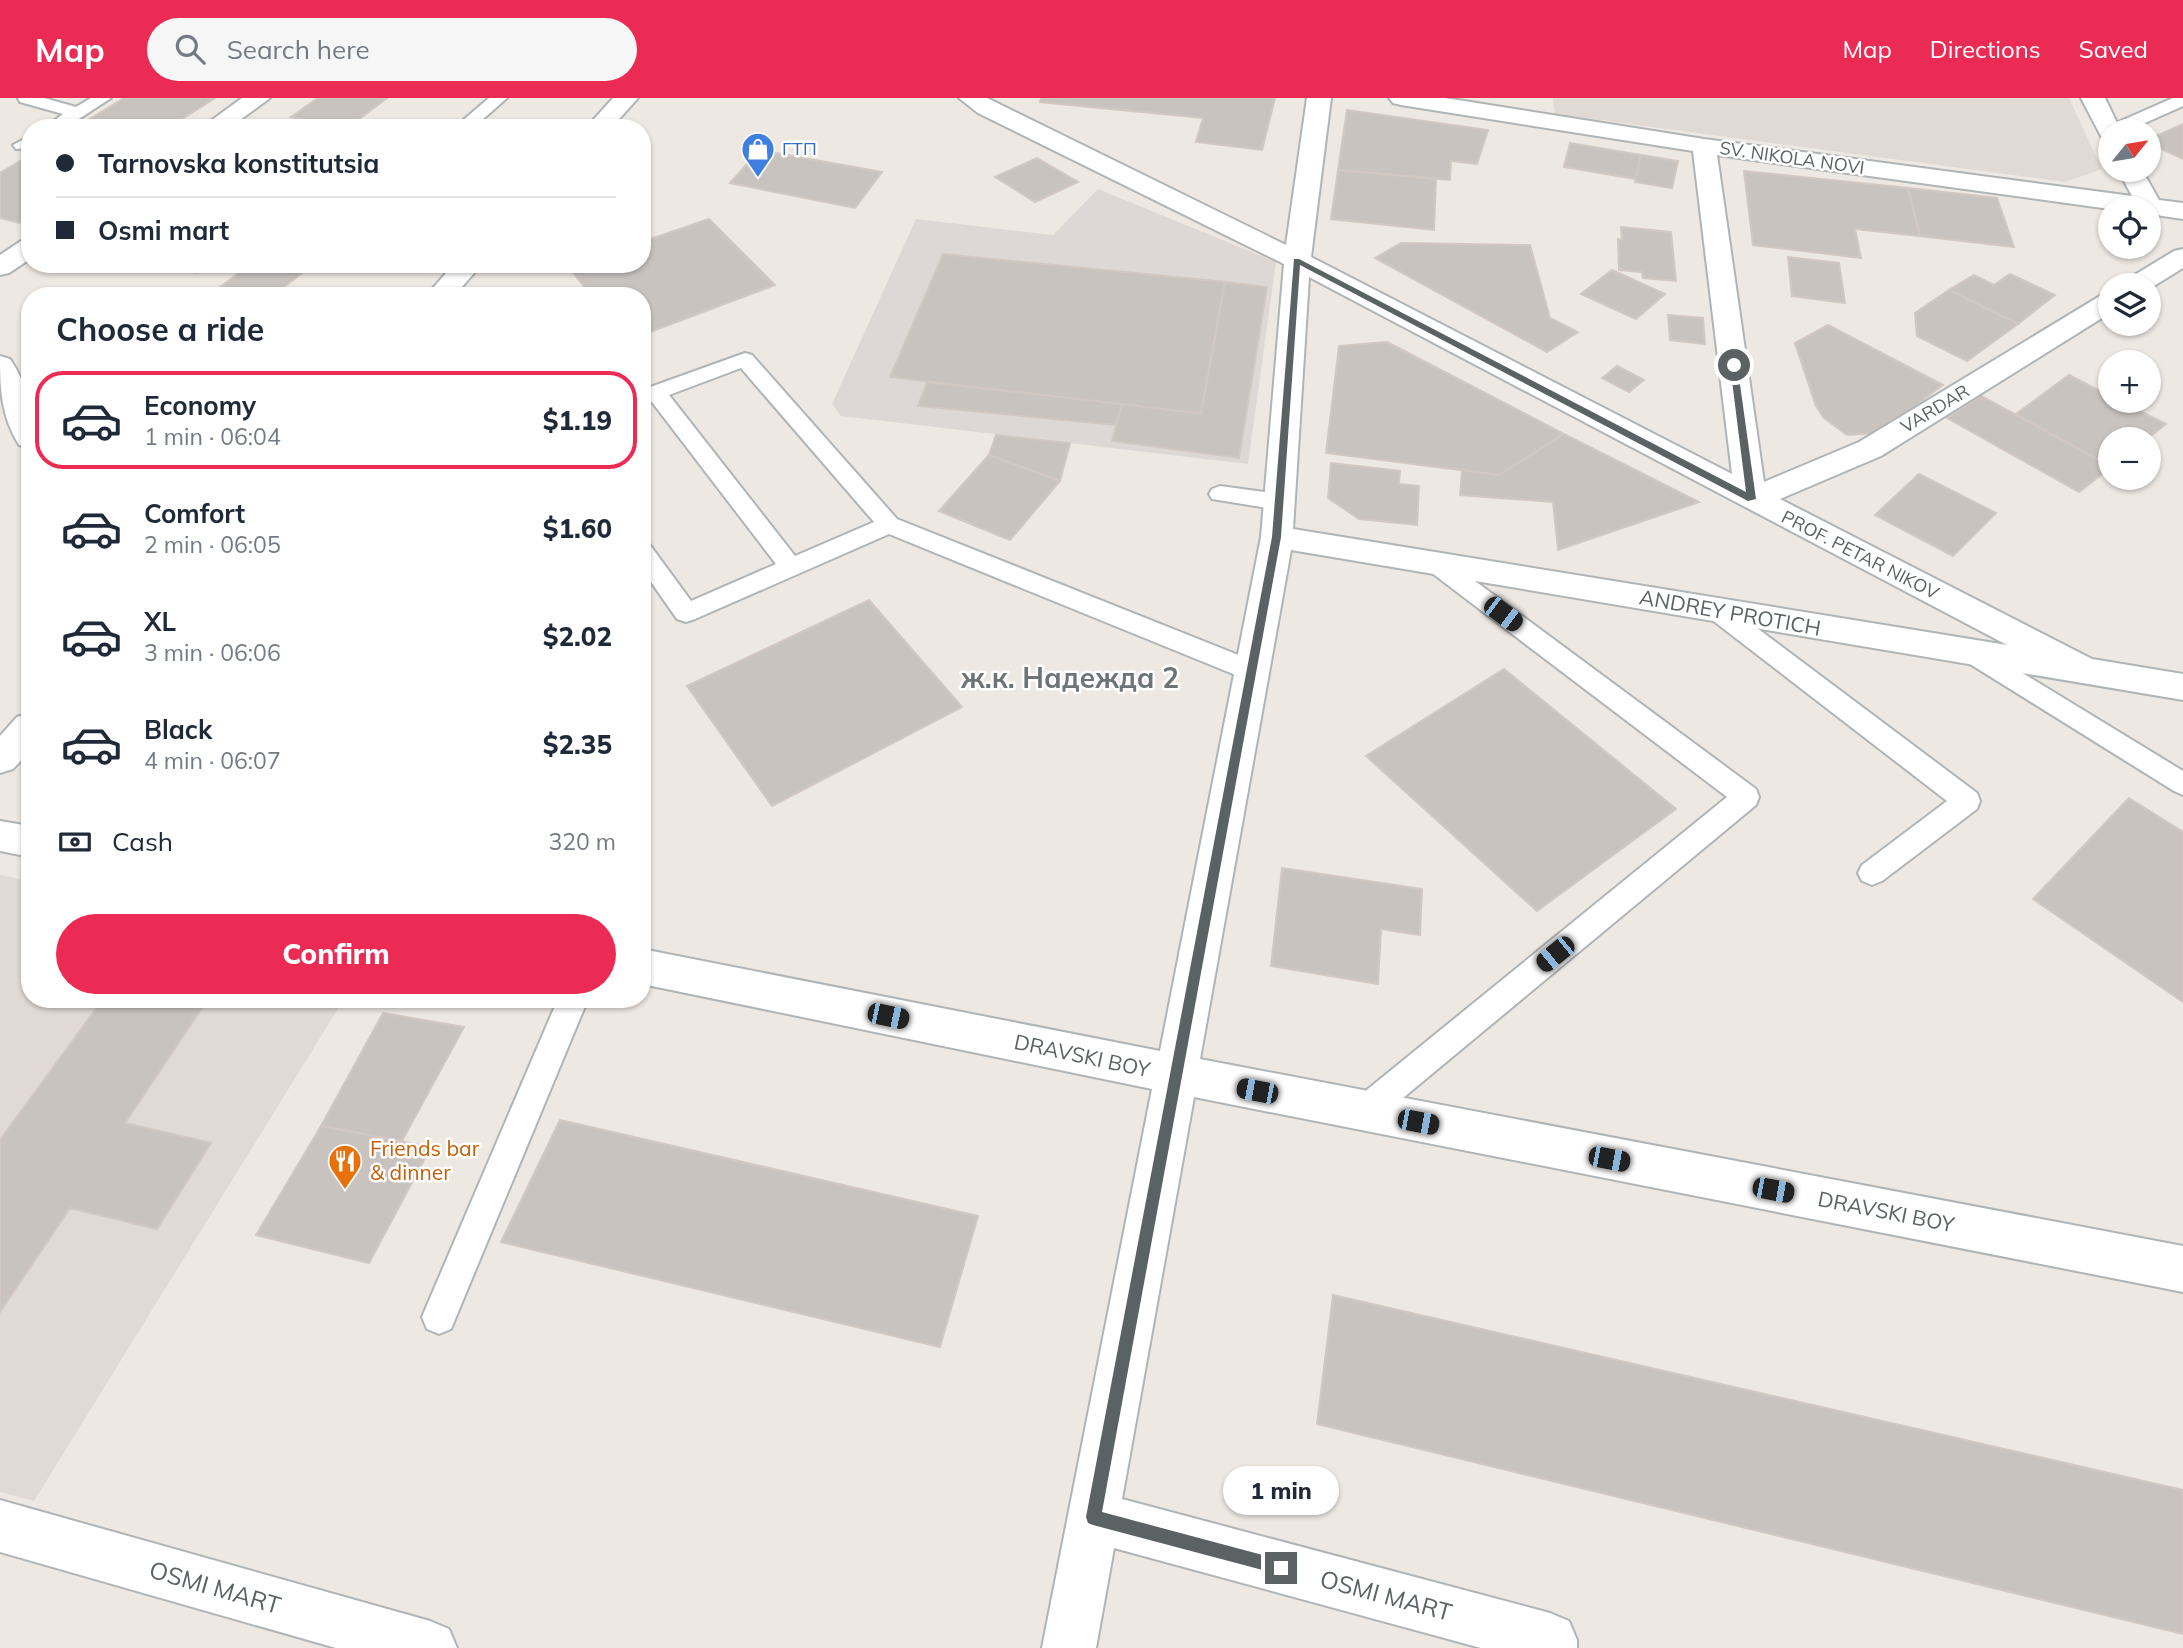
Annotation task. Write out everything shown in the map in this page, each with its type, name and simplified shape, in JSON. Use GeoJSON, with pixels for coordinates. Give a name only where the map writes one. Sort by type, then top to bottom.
{"type":"FeatureCollection","features":[{"type":"Feature","properties":{"kind":"street"},"geometry":{"type":"LineString","coordinates":[[226,119],[258,98]]}},
{"type":"Feature","properties":{"kind":"street"},"geometry":{"type":"LineString","coordinates":[[606,119],[626,98]]}},
{"type":"Feature","properties":{"kind":"street","name":"PROF. PETAR NIKOV"},"geometry":{"type":"LineString","coordinates":[[971,98],[986,108],[1297,260],[2089,673]]}},
{"type":"Feature","properties":{"kind":"street"},"geometry":{"type":"LineString","coordinates":[[1069,1648],[1252,671],[1278,519],[1297,260],[1319,98]]}},
{"type":"Feature","properties":{"kind":"street","name":"SV. NIKOLA NOVI"},"geometry":{"type":"LineString","coordinates":[[1401,98],[1517,108],[1704,146],[2098,200]]}},
{"type":"Feature","properties":{"kind":"street"},"geometry":{"type":"LineString","coordinates":[[2093,98],[2104,119]]}},
{"type":"Feature","properties":{"kind":"street"},"geometry":{"type":"LineString","coordinates":[[1704,146],[1751,499]]}},
{"type":"Feature","properties":{"kind":"street","name":"SV. NIKOLA NOVI"},"geometry":{"type":"LineString","coordinates":[[2161,208],[2183,211]]}},
{"type":"Feature","properties":{"kind":"street"},"geometry":{"type":"LineString","coordinates":[[0,267],[21,253]]}},
{"type":"Feature","properties":{"kind":"street"},"geometry":{"type":"LineString","coordinates":[[2157,273],[2183,257]]}},
{"type":"Feature","properties":{"kind":"street","name":"VARDAR"},"geometry":{"type":"LineString","coordinates":[[1751,499],[1870,449],[2098,309]]}},
{"type":"Feature","properties":{"kind":"street"},"geometry":{"type":"LineString","coordinates":[[0,365],[21,416]]}},
{"type":"Feature","properties":{"kind":"street","name":"ANDREY PROTICH"},"geometry":{"type":"LineString","coordinates":[[1278,519],[1436,564],[2183,687]]}},
{"type":"Feature","properties":{"kind":"street"},"geometry":{"type":"LineString","coordinates":[[0,760],[21,737]]}},
{"type":"Feature","properties":{"kind":"street"},"geometry":{"type":"LineString","coordinates":[[0,836],[21,840]]}},
{"type":"Feature","properties":{"kind":"street","name":"DRAVSKI BOY"},"geometry":{"type":"LineString","coordinates":[[651,968],[1363,1112],[2183,1269]]}},
{"type":"Feature","properties":{"kind":"street","name":"OSMI MART"},"geometry":{"type":"LineString","coordinates":[[1093,1517],[1550,1640],[1550,1648]]}},
{"type":"Feature","properties":{"kind":"street","name":"OSMI MART"},"geometry":{"type":"LineString","coordinates":[[0,1526],[430,1648]]}},
{"type":"Feature","properties":{"kind":"lane"},"geometry":{"type":"LineString","coordinates":[[26,98],[78,113]]}},
{"type":"Feature","properties":{"kind":"lane"},"geometry":{"type":"LineString","coordinates":[[68,119],[103,98]]}},
{"type":"Feature","properties":{"kind":"lane"},"geometry":{"type":"LineString","coordinates":[[473,119],[499,98]]}},
{"type":"Feature","properties":{"kind":"lane"},"geometry":{"type":"LineString","coordinates":[[2140,119],[2183,100]]}},
{"type":"Feature","properties":{"kind":"lane"},"geometry":{"type":"LineString","coordinates":[[651,395],[745,359],[889,525],[1252,671]]}},
{"type":"Feature","properties":{"kind":"lane"},"geometry":{"type":"LineString","coordinates":[[651,398],[791,567]]}},
{"type":"Feature","properties":{"kind":"lane"},"geometry":{"type":"LineString","coordinates":[[1220,494],[1278,519]]}},
{"type":"Feature","properties":{"kind":"lane"},"geometry":{"type":"LineString","coordinates":[[651,564],[686,613],[889,525]]}},
{"type":"Feature","properties":{"kind":"lane"},"geometry":{"type":"LineString","coordinates":[[1363,1112],[1746,797],[1436,564]]}},
{"type":"Feature","properties":{"kind":"lane"},"geometry":{"type":"LineString","coordinates":[[1716,610],[1966,801],[1872,873]]}},
{"type":"Feature","properties":{"kind":"lane"},"geometry":{"type":"LineString","coordinates":[[1971,653],[2183,784]]}},
{"type":"Feature","properties":{"kind":"lane"},"geometry":{"type":"LineString","coordinates":[[439,1317],[569,1008]]}},
{"type":"Feature","properties":{"kind":"shaded area"},"geometry":{"type":"Polygon","coordinates":[[[1553,98],[2069,98],[2098,160],[2098,170],[2065,182],[1555,114],[1553,98]]]}},
{"type":"Feature","properties":{"kind":"shaded area"},"geometry":{"type":"Polygon","coordinates":[[[1098,189],[1276,262],[1248,464],[841,416],[832,404],[916,219],[1053,235],[1098,189]]]}},
{"type":"Feature","properties":{"kind":"shaded area"},"geometry":{"type":"Polygon","coordinates":[[[0,875],[21,879],[21,1008],[338,1008],[34,1501],[0,1492],[0,875]]]}},
{"type":"Feature","properties":{"kind":"building"},"geometry":{"type":"Polygon","coordinates":[[[124,98],[215,98],[182,119],[90,119],[124,98]]]}},
{"type":"Feature","properties":{"kind":"building"},"geometry":{"type":"Polygon","coordinates":[[[318,98],[387,98],[359,119],[291,117],[318,98]]]}},
{"type":"Feature","properties":{"kind":"building"},"geometry":{"type":"Polygon","coordinates":[[[1041,98],[1275,98],[1262,150],[1196,142],[1203,118],[1040,102],[1041,98]]]}},
{"type":"Feature","properties":{"kind":"building"},"geometry":{"type":"Polygon","coordinates":[[[1347,110],[1488,130],[1477,164],[1451,161],[1450,180],[1338,170],[1347,110]]]}},
{"type":"Feature","properties":{"kind":"building"},"geometry":{"type":"Polygon","coordinates":[[[2183,124],[2183,159],[2161,149],[2161,134],[2183,124]]]}},
{"type":"Feature","properties":{"kind":"building"},"geometry":{"type":"Polygon","coordinates":[[[1570,143],[1641,155],[1636,179],[1564,167],[1570,143]]]}},
{"type":"Feature","properties":{"kind":"building"},"geometry":{"type":"Polygon","coordinates":[[[759,150],[882,172],[855,208],[730,183],[759,150]]]}},
{"type":"Feature","properties":{"kind":"building"},"geometry":{"type":"Polygon","coordinates":[[[1641,155],[1678,161],[1672,188],[1635,182],[1641,155]]]}},
{"type":"Feature","properties":{"kind":"building"},"geometry":{"type":"Polygon","coordinates":[[[1037,158],[1078,182],[1035,202],[995,177],[1037,158]]]}},
{"type":"Feature","properties":{"kind":"building"},"geometry":{"type":"Polygon","coordinates":[[[21,160],[19,223],[0,218],[0,173],[21,160]]]}},
{"type":"Feature","properties":{"kind":"building"},"geometry":{"type":"Polygon","coordinates":[[[1338,170],[1436,179],[1434,230],[1331,219],[1338,170]]]}},
{"type":"Feature","properties":{"kind":"building"},"geometry":{"type":"Polygon","coordinates":[[[1744,171],[1908,188],[1920,236],[1855,229],[1861,258],[1753,245],[1744,171]]]}},
{"type":"Feature","properties":{"kind":"building"},"geometry":{"type":"Polygon","coordinates":[[[1908,188],[1997,198],[2014,247],[1920,236],[1908,188]]]}},
{"type":"Feature","properties":{"kind":"building"},"geometry":{"type":"Polygon","coordinates":[[[709,219],[775,285],[651,332],[651,287],[585,287],[573,273],[651,273],[651,239],[709,219]]]}},
{"type":"Feature","properties":{"kind":"building"},"geometry":{"type":"Polygon","coordinates":[[[1621,227],[1671,232],[1676,281],[1643,278],[1642,272],[1619,270],[1618,239],[1622,240],[1621,227]]]}},
{"type":"Feature","properties":{"kind":"building"},"geometry":{"type":"Polygon","coordinates":[[[1401,243],[1530,245],[1550,318],[1578,332],[1547,352],[1375,258],[1401,243]]]}},
{"type":"Feature","properties":{"kind":"building"},"geometry":{"type":"Polygon","coordinates":[[[943,254],[1225,282],[1201,414],[890,377],[943,254]]]}},
{"type":"Feature","properties":{"kind":"building"},"geometry":{"type":"Polygon","coordinates":[[[1788,257],[1839,263],[1845,303],[1792,296],[1788,257]]]}},
{"type":"Feature","properties":{"kind":"building"},"geometry":{"type":"Polygon","coordinates":[[[1612,270],[1665,294],[1636,319],[1581,294],[1612,270]]]}},
{"type":"Feature","properties":{"kind":"building"},"geometry":{"type":"Polygon","coordinates":[[[239,273],[301,274],[284,287],[220,287],[239,273]]]}},
{"type":"Feature","properties":{"kind":"building"},"geometry":{"type":"Polygon","coordinates":[[[2010,274],[2055,295],[2018,324],[1949,290],[1974,275],[1994,285],[2010,274]]]}},
{"type":"Feature","properties":{"kind":"building"},"geometry":{"type":"Polygon","coordinates":[[[1225,282],[1267,287],[1239,458],[1112,441],[1122,404],[1201,414],[1225,282]]]}},
{"type":"Feature","properties":{"kind":"building"},"geometry":{"type":"Polygon","coordinates":[[[1949,290],[2018,324],[1967,361],[1917,336],[1915,313],[1949,290]]]}},
{"type":"Feature","properties":{"kind":"building"},"geometry":{"type":"Polygon","coordinates":[[[1668,315],[1703,318],[1705,344],[1670,340],[1668,315]]]}},
{"type":"Feature","properties":{"kind":"building"},"geometry":{"type":"Polygon","coordinates":[[[1828,325],[1943,385],[1878,433],[1847,435],[1824,418],[1816,406],[1795,343],[1828,325]]]}},
{"type":"Feature","properties":{"kind":"building"},"geometry":{"type":"Polygon","coordinates":[[[1387,342],[1564,434],[1499,475],[1326,453],[1339,346],[1387,342]]]}},
{"type":"Feature","properties":{"kind":"building"},"geometry":{"type":"Polygon","coordinates":[[[1617,366],[1644,380],[1629,392],[1602,378],[1617,366]]]}},
{"type":"Feature","properties":{"kind":"building"},"geometry":{"type":"Polygon","coordinates":[[[2069,375],[2098,390],[2098,413],[2144,413],[2166,424],[2161,428],[2098,427],[2098,459],[2016,414],[2069,375]]]}},
{"type":"Feature","properties":{"kind":"building"},"geometry":{"type":"Polygon","coordinates":[[[927,382],[1122,404],[1116,425],[918,406],[927,382]]]}},
{"type":"Feature","properties":{"kind":"building"},"geometry":{"type":"Polygon","coordinates":[[[1981,396],[2098,459],[2098,477],[2079,492],[1947,418],[1981,396]]]}},
{"type":"Feature","properties":{"kind":"building"},"geometry":{"type":"Polygon","coordinates":[[[1564,434],[1699,502],[1558,550],[1553,502],[1460,495],[1462,470],[1499,475],[1564,434]]]}},
{"type":"Feature","properties":{"kind":"building"},"geometry":{"type":"Polygon","coordinates":[[[996,435],[1070,443],[1060,481],[989,455],[996,435]]]}},
{"type":"Feature","properties":{"kind":"building"},"geometry":{"type":"Polygon","coordinates":[[[989,455],[1060,481],[1010,540],[939,511],[989,455]]]}},
{"type":"Feature","properties":{"kind":"building"},"geometry":{"type":"Polygon","coordinates":[[[1331,463],[1400,471],[1399,484],[1419,486],[1417,525],[1359,519],[1328,498],[1331,463]]]}},
{"type":"Feature","properties":{"kind":"building"},"geometry":{"type":"Polygon","coordinates":[[[1919,474],[1996,513],[1953,556],[1875,515],[1919,474]]]}},
{"type":"Feature","properties":{"kind":"building"},"geometry":{"type":"Polygon","coordinates":[[[869,600],[962,707],[772,806],[687,686],[869,600]]]}},
{"type":"Feature","properties":{"kind":"building"},"geometry":{"type":"Polygon","coordinates":[[[1504,669],[1676,809],[1537,911],[1366,756],[1504,669]]]}},
{"type":"Feature","properties":{"kind":"building"},"geometry":{"type":"Polygon","coordinates":[[[2129,798],[2183,832],[2183,1002],[2033,899],[2129,798]]]}},
{"type":"Feature","properties":{"kind":"building"},"geometry":{"type":"Polygon","coordinates":[[[1282,868],[1422,889],[1420,935],[1381,929],[1378,984],[1271,966],[1282,868]]]}},
{"type":"Feature","properties":{"kind":"building"},"geometry":{"type":"Polygon","coordinates":[[[96,1008],[202,1008],[125,1123],[211,1143],[157,1229],[70,1208],[0,1312],[0,1140],[96,1008]]]}},
{"type":"Feature","properties":{"kind":"building"},"geometry":{"type":"Polygon","coordinates":[[[383,1013],[464,1027],[402,1141],[321,1126],[383,1013]]]}},
{"type":"Feature","properties":{"kind":"building"},"geometry":{"type":"Polygon","coordinates":[[[560,1120],[978,1216],[940,1347],[501,1242],[560,1120]]]}},
{"type":"Feature","properties":{"kind":"building"},"geometry":{"type":"Polygon","coordinates":[[[321,1126],[431,1147],[369,1263],[256,1235],[321,1126]]]}},
{"type":"Feature","properties":{"kind":"building"},"geometry":{"type":"Polygon","coordinates":[[[1333,1295],[2183,1490],[2183,1634],[1317,1424],[1333,1295]]]}},
{"type":"Feature","properties":{"kind":"place","name":"ГТП"},"geometry":{"type":"Point","coordinates":[758,179]}},
{"type":"Feature","properties":{"kind":"place","name":"Friends bar & dinner"},"geometry":{"type":"Point","coordinates":[345,1191]}},
{"type":"Feature","properties":{"kind":"district","name":"ж.к. Надежда 2"},"geometry":{"type":"Point","coordinates":[1070,678]}},
{"type":"Feature","properties":{"kind":"route"},"geometry":{"type":"LineString","coordinates":[[1281,1568],[1093,1517],[1277,537],[1297,260],[1751,499],[1734,365]]}}]}
